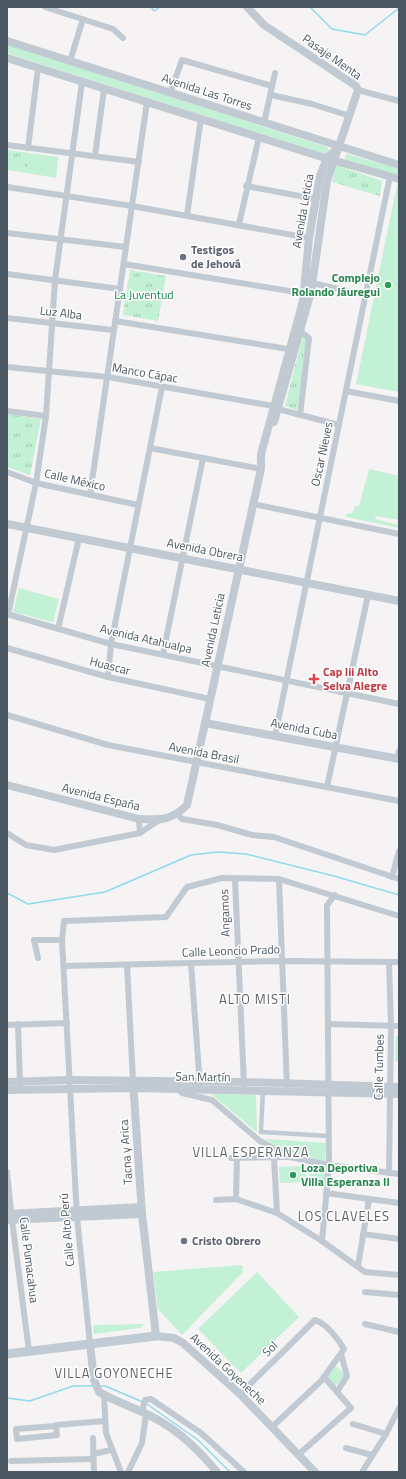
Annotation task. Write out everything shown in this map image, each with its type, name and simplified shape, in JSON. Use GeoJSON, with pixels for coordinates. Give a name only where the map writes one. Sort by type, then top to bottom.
{"type":"FeatureCollection","features":[{"type":"Feature","properties":{"kind":"main road","name":"Avenida Goyeneche"},"geometry":{"type":"LineString","coordinates":[[7,1354],[156,1336]]}},
{"type":"Feature","properties":{"kind":"street"},"geometry":{"type":"LineString","coordinates":[[45,7],[113,29],[123,38]]}},
{"type":"Feature","properties":{"kind":"street","name":"Pasaje Menta"},"geometry":{"type":"LineString","coordinates":[[247,7],[264,25],[356,86],[358,90],[340,146]]}},
{"type":"Feature","properties":{"kind":"street"},"geometry":{"type":"LineString","coordinates":[[70,61],[83,19]]}},
{"type":"Feature","properties":{"kind":"street","name":"Avenida Las Torres"},"geometry":{"type":"LineString","coordinates":[[7,41],[399,165]]}},
{"type":"Feature","properties":{"kind":"street"},"geometry":{"type":"LineString","coordinates":[[7,58],[399,179]]}},
{"type":"Feature","properties":{"kind":"street"},"geometry":{"type":"LineString","coordinates":[[170,93],[182,60],[272,86]]}},
{"type":"Feature","properties":{"kind":"street"},"geometry":{"type":"LineString","coordinates":[[28,148],[38,68]]}},
{"type":"Feature","properties":{"kind":"street"},"geometry":{"type":"LineString","coordinates":[[264,123],[275,73]]}},
{"type":"Feature","properties":{"kind":"street"},"geometry":{"type":"LineString","coordinates":[[7,615],[36,483],[46,416],[55,280],[82,82]]}},
{"type":"Feature","properties":{"kind":"street"},"geometry":{"type":"LineString","coordinates":[[95,156],[104,89]]}},
{"type":"Feature","properties":{"kind":"street"},"geometry":{"type":"LineString","coordinates":[[358,90],[399,101]]}},
{"type":"Feature","properties":{"kind":"street"},"geometry":{"type":"LineString","coordinates":[[270,95],[312,104],[350,116]]}},
{"type":"Feature","properties":{"kind":"street"},"geometry":{"type":"LineString","coordinates":[[90,494],[147,102]]}},
{"type":"Feature","properties":{"kind":"street"},"geometry":{"type":"LineString","coordinates":[[187,215],[201,118]]}},
{"type":"Feature","properties":{"kind":"street"},"geometry":{"type":"LineString","coordinates":[[239,224],[246,186],[260,137]]}},
{"type":"Feature","properties":{"kind":"street"},"geometry":{"type":"LineString","coordinates":[[7,145],[138,162]]}},
{"type":"Feature","properties":{"kind":"street","name":"Avenida Leticia"},"geometry":{"type":"LineString","coordinates":[[309,282],[308,238],[320,176],[340,146]]}},
{"type":"Feature","properties":{"kind":"street","name":"Avenida Leticia"},"geometry":{"type":"LineString","coordinates":[[186,805],[262,464],[261,454],[300,331],[331,159]]}},
{"type":"Feature","properties":{"kind":"street","name":"Oscar Nieves"},"geometry":{"type":"LineString","coordinates":[[275,736],[390,176]]}},
{"type":"Feature","properties":{"kind":"street"},"geometry":{"type":"LineString","coordinates":[[246,186],[316,199]]}},
{"type":"Feature","properties":{"kind":"street"},"geometry":{"type":"LineString","coordinates":[[7,187],[187,215],[308,238]]}},
{"type":"Feature","properties":{"kind":"street"},"geometry":{"type":"LineString","coordinates":[[7,233],[126,247]]}},
{"type":"Feature","properties":{"kind":"street"},"geometry":{"type":"LineString","coordinates":[[124,264],[307,294]]}},
{"type":"Feature","properties":{"kind":"street"},"geometry":{"type":"LineString","coordinates":[[7,274],[120,289]]}},
{"type":"Feature","properties":{"kind":"street"},"geometry":{"type":"LineString","coordinates":[[309,282],[365,295]]}},
{"type":"Feature","properties":{"kind":"street","name":"Avenida Leticia"},"geometry":{"type":"LineString","coordinates":[[275,408],[288,349],[307,294]]}},
{"type":"Feature","properties":{"kind":"street","name":"Luz Alba"},"geometry":{"type":"LineString","coordinates":[[7,318],[113,330]]}},
{"type":"Feature","properties":{"kind":"street"},"geometry":{"type":"LineString","coordinates":[[115,321],[288,349]]}},
{"type":"Feature","properties":{"kind":"street"},"geometry":{"type":"LineString","coordinates":[[300,331],[309,338],[300,415]]}},
{"type":"Feature","properties":{"kind":"street","name":"Manco Cápac"},"geometry":{"type":"LineString","coordinates":[[7,367],[108,377],[275,408],[339,425]]}},
{"type":"Feature","properties":{"kind":"street"},"geometry":{"type":"LineString","coordinates":[[108,677],[111,644],[162,387]]}},
{"type":"Feature","properties":{"kind":"street"},"geometry":{"type":"LineString","coordinates":[[346,391],[399,401]]}},
{"type":"Feature","properties":{"kind":"street"},"geometry":{"type":"LineString","coordinates":[[7,411],[46,416]]}},
{"type":"Feature","properties":{"kind":"street"},"geometry":{"type":"LineString","coordinates":[[150,448],[203,458],[262,464]]}},
{"type":"Feature","properties":{"kind":"street"},"geometry":{"type":"LineString","coordinates":[[163,654],[203,458]]}},
{"type":"Feature","properties":{"kind":"street","name":"Calle México"},"geometry":{"type":"LineString","coordinates":[[7,472],[36,483],[138,505]]}},
{"type":"Feature","properties":{"kind":"street"},"geometry":{"type":"LineString","coordinates":[[253,504],[399,534]]}},
{"type":"Feature","properties":{"kind":"street","name":"Avenida Obrera"},"geometry":{"type":"LineString","coordinates":[[7,524],[239,568],[399,601]]}},
{"type":"Feature","properties":{"kind":"street"},"geometry":{"type":"LineString","coordinates":[[58,629],[79,538]]}},
{"type":"Feature","properties":{"kind":"street"},"geometry":{"type":"LineString","coordinates":[[327,787],[368,595]]}},
{"type":"Feature","properties":{"kind":"street","name":"Avenida Atahualpa"},"geometry":{"type":"LineString","coordinates":[[7,615],[111,644],[399,704]]}},
{"type":"Feature","properties":{"kind":"street","name":"Huascar"},"geometry":{"type":"LineString","coordinates":[[7,648],[108,677],[210,700]]}},
{"type":"Feature","properties":{"kind":"street","name":"Avenida Brasil"},"geometry":{"type":"LineString","coordinates":[[7,715],[108,745],[196,763],[399,800]]}},
{"type":"Feature","properties":{"kind":"street","name":"Avenida Cuba"},"geometry":{"type":"LineString","coordinates":[[205,723],[335,747],[398,756]]}},
{"type":"Feature","properties":{"kind":"street","name":"Avenida España"},"geometry":{"type":"LineString","coordinates":[[7,785],[138,820],[159,820],[177,814],[186,805]]}},
{"type":"Feature","properties":{"kind":"street"},"geometry":{"type":"LineString","coordinates":[[177,814],[182,819],[218,825],[252,835],[274,837],[399,879]]}},
{"type":"Feature","properties":{"kind":"street"},"geometry":{"type":"LineString","coordinates":[[138,820],[140,833]]}},
{"type":"Feature","properties":{"kind":"street"},"geometry":{"type":"LineString","coordinates":[[7,833],[26,845],[54,850],[140,833],[159,820]]}},
{"type":"Feature","properties":{"kind":"street"},"geometry":{"type":"LineString","coordinates":[[392,877],[399,851]]}},
{"type":"Feature","properties":{"kind":"street","name":"Calle Alto Perú"},"geometry":{"type":"LineString","coordinates":[[102,1393],[94,1380],[77,1214],[62,940],[64,921],[166,917],[188,887],[222,878],[235,879]]}},
{"type":"Feature","properties":{"kind":"street"},"geometry":{"type":"LineString","coordinates":[[235,879],[280,879],[399,916]]}},
{"type":"Feature","properties":{"kind":"street","name":"Angamos"},"geometry":{"type":"LineString","coordinates":[[235,879],[244,1086]]}},
{"type":"Feature","properties":{"kind":"street"},"geometry":{"type":"LineString","coordinates":[[280,879],[281,961],[287,1087]]}},
{"type":"Feature","properties":{"kind":"street"},"geometry":{"type":"LineString","coordinates":[[322,1241],[329,1165],[327,904],[335,895]]}},
{"type":"Feature","properties":{"kind":"street"},"geometry":{"type":"LineString","coordinates":[[38,958],[34,940],[62,940]]}},
{"type":"Feature","properties":{"kind":"street","name":"Calle Leoncio Prado"},"geometry":{"type":"LineString","coordinates":[[64,966],[281,961],[399,962]]}},
{"type":"Feature","properties":{"kind":"street","name":"Calle Tumbes"},"geometry":{"type":"LineString","coordinates":[[389,962],[391,1026],[389,1173]]}},
{"type":"Feature","properties":{"kind":"street"},"geometry":{"type":"LineString","coordinates":[[191,964],[200,1086]]}},
{"type":"Feature","properties":{"kind":"street","name":"Tacna y Arica"},"geometry":{"type":"LineString","coordinates":[[128,965],[142,1210],[156,1336]]}},
{"type":"Feature","properties":{"kind":"street"},"geometry":{"type":"LineString","coordinates":[[7,1025],[66,1023]]}},
{"type":"Feature","properties":{"kind":"street"},"geometry":{"type":"LineString","coordinates":[[18,1024],[20,1085]]}},
{"type":"Feature","properties":{"kind":"street"},"geometry":{"type":"LineString","coordinates":[[329,1024],[399,1026]]}},
{"type":"Feature","properties":{"kind":"street","name":"San Martín"},"geometry":{"type":"LineString","coordinates":[[7,1082],[20,1085],[134,1084],[390,1090],[399,1087]]}},
{"type":"Feature","properties":{"kind":"street","name":"San Martín"},"geometry":{"type":"LineString","coordinates":[[7,1090],[20,1085]]}},
{"type":"Feature","properties":{"kind":"street"},"geometry":{"type":"LineString","coordinates":[[178,1085],[182,1092],[212,1100],[260,1141],[289,1157]]}},
{"type":"Feature","properties":{"kind":"street","name":"San Martín"},"geometry":{"type":"LineString","coordinates":[[244,1086],[263,1090],[287,1087]]}},
{"type":"Feature","properties":{"kind":"street"},"geometry":{"type":"LineString","coordinates":[[263,1090],[260,1132],[329,1136]]}},
{"type":"Feature","properties":{"kind":"street","name":"San Martín"},"geometry":{"type":"LineString","coordinates":[[390,1090],[399,1094]]}},
{"type":"Feature","properties":{"kind":"street"},"geometry":{"type":"LineString","coordinates":[[236,1199],[234,1158],[289,1157],[329,1165],[399,1174]]}},
{"type":"Feature","properties":{"kind":"street"},"geometry":{"type":"LineString","coordinates":[[274,1158],[277,1213]]}},
{"type":"Feature","properties":{"kind":"street","name":"Calle Pumacahua"},"geometry":{"type":"LineString","coordinates":[[7,1172],[9,1217],[29,1352]]}},
{"type":"Feature","properties":{"kind":"street"},"geometry":{"type":"LineString","coordinates":[[326,1193],[399,1203]]}},
{"type":"Feature","properties":{"kind":"street"},"geometry":{"type":"LineString","coordinates":[[216,1200],[236,1199],[277,1213],[322,1241],[365,1272],[399,1275]]}},
{"type":"Feature","properties":{"kind":"street"},"geometry":{"type":"LineString","coordinates":[[358,1266],[369,1199]]}},
{"type":"Feature","properties":{"kind":"street"},"geometry":{"type":"LineString","coordinates":[[9,1217],[142,1210]]}},
{"type":"Feature","properties":{"kind":"street"},"geometry":{"type":"LineString","coordinates":[[363,1234],[399,1239]]}},
{"type":"Feature","properties":{"kind":"street"},"geometry":{"type":"LineString","coordinates":[[365,1292],[399,1295]]}},
{"type":"Feature","properties":{"kind":"street","name":"Sol"},"geometry":{"type":"LineString","coordinates":[[240,1394],[315,1320],[319,1321],[340,1343],[344,1349],[341,1354]]}},
{"type":"Feature","properties":{"kind":"street"},"geometry":{"type":"LineString","coordinates":[[365,1324],[399,1332]]}},
{"type":"Feature","properties":{"kind":"street","name":"Avenida Goyeneche"},"geometry":{"type":"LineString","coordinates":[[156,1336],[174,1338],[183,1342],[240,1394],[315,1472]]}},
{"type":"Feature","properties":{"kind":"street"},"geometry":{"type":"LineString","coordinates":[[272,1427],[324,1377],[341,1354]]}},
{"type":"Feature","properties":{"kind":"street"},"geometry":{"type":"LineString","coordinates":[[337,1392],[347,1376],[341,1354]]}},
{"type":"Feature","properties":{"kind":"street"},"geometry":{"type":"LineString","coordinates":[[298,1455],[351,1408],[324,1377]]}},
{"type":"Feature","properties":{"kind":"street"},"geometry":{"type":"LineString","coordinates":[[121,1472],[111,1450],[106,1433],[102,1393],[144,1408],[177,1432],[202,1454],[217,1472]]}},
{"type":"Feature","properties":{"kind":"street"},"geometry":{"type":"LineString","coordinates":[[128,1472],[142,1443],[144,1408],[151,1399],[200,1433],[244,1472]]}},
{"type":"Feature","properties":{"kind":"street"},"geometry":{"type":"LineString","coordinates":[[362,1472],[386,1434],[399,1408]]}},
{"type":"Feature","properties":{"kind":"street"},"geometry":{"type":"LineString","coordinates":[[56,1426],[56,1435],[17,1439],[16,1430],[105,1421]]}},
{"type":"Feature","properties":{"kind":"street"},"geometry":{"type":"LineString","coordinates":[[354,1424],[386,1434]]}},
{"type":"Feature","properties":{"kind":"street"},"geometry":{"type":"LineString","coordinates":[[93,1438],[94,1472]]}},
{"type":"Feature","properties":{"kind":"street"},"geometry":{"type":"LineString","coordinates":[[346,1448],[372,1455]]}},
{"type":"Feature","properties":{"kind":"street"},"geometry":{"type":"LineString","coordinates":[[11,1461],[93,1457],[111,1450]]}},
{"type":"Feature","properties":{"kind":"green space"},"geometry":{"type":"Polygon","coordinates":[[[8,45],[327,147],[329,151],[326,154],[12,55],[7,52],[8,45]]]}},
{"type":"Feature","properties":{"kind":"green space"},"geometry":{"type":"Polygon","coordinates":[[[7,150],[29,153],[27,173],[7,170],[7,150]]]}},
{"type":"Feature","properties":{"kind":"green space"},"geometry":{"type":"Polygon","coordinates":[[[29,153],[58,157],[56,178],[27,173],[29,153]]]}},
{"type":"Feature","properties":{"kind":"green space"},"geometry":{"type":"Polygon","coordinates":[[[347,154],[399,169],[399,177],[345,160],[345,156],[347,154]]]}},
{"type":"Feature","properties":{"kind":"green space"},"geometry":{"type":"Polygon","coordinates":[[[336,165],[382,181],[380,196],[332,182],[336,165]]]}},
{"type":"Feature","properties":{"kind":"green space","name":"Complejo Rolando Jáuregui"},"geometry":{"type":"Polygon","coordinates":[[[397,185],[399,186],[399,392],[356,384],[397,185]]]}},
{"type":"Feature","properties":{"kind":"green space","name":"La Juventud"},"geometry":{"type":"Polygon","coordinates":[[[130,270],[166,276],[158,321],[123,315],[130,270]]]}},
{"type":"Feature","properties":{"kind":"green space"},"geometry":{"type":"Polygon","coordinates":[[[303,335],[308,338],[297,410],[285,406],[303,335]]]}},
{"type":"Feature","properties":{"kind":"green space"},"geometry":{"type":"Polygon","coordinates":[[[7,414],[41,419],[30,475],[7,467],[7,414]]]}},
{"type":"Feature","properties":{"kind":"green space"},"geometry":{"type":"Polygon","coordinates":[[[369,469],[399,476],[399,520],[376,516],[375,519],[399,525],[399,528],[346,517],[346,514],[353,513],[355,506],[359,506],[369,469]]]}},
{"type":"Feature","properties":{"kind":"green space"},"geometry":{"type":"Polygon","coordinates":[[[19,588],[59,599],[53,622],[13,612],[19,588]]]}},
{"type":"Feature","properties":{"kind":"green space"},"geometry":{"type":"Polygon","coordinates":[[[396,1036],[399,1036],[399,1061],[395,1061],[396,1036]]]}},
{"type":"Feature","properties":{"kind":"green space"},"geometry":{"type":"Polygon","coordinates":[[[211,1094],[256,1095],[257,1132],[211,1094]]]}},
{"type":"Feature","properties":{"kind":"green space"},"geometry":{"type":"Polygon","coordinates":[[[265,1139],[326,1143],[325,1162],[286,1152],[265,1139]]]}},
{"type":"Feature","properties":{"kind":"green space","name":"Loza Deportiva Villa Esperanza II"},"geometry":{"type":"Polygon","coordinates":[[[306,1166],[307,1182],[280,1183],[279,1167],[306,1166]]]}},
{"type":"Feature","properties":{"kind":"green space"},"geometry":{"type":"Polygon","coordinates":[[[309,1167],[326,1170],[325,1179],[309,1179],[309,1167]]]}},
{"type":"Feature","properties":{"kind":"green space"},"geometry":{"type":"Polygon","coordinates":[[[242,1265],[243,1272],[182,1335],[158,1309],[153,1272],[242,1265]]]}},
{"type":"Feature","properties":{"kind":"green space"},"geometry":{"type":"Polygon","coordinates":[[[257,1272],[299,1317],[241,1373],[198,1329],[257,1272]]]}},
{"type":"Feature","properties":{"kind":"green space"},"geometry":{"type":"Polygon","coordinates":[[[145,1324],[140,1328],[94,1334],[93,1325],[145,1324]]]}},
{"type":"Feature","properties":{"kind":"green space"},"geometry":{"type":"Polygon","coordinates":[[[336,1366],[346,1376],[334,1387],[325,1377],[336,1366]]]}},
{"type":"Feature","properties":{"kind":"waterway"},"geometry":{"type":"LineString","coordinates":[[151,7],[154,11],[160,7]]}},
{"type":"Feature","properties":{"kind":"waterway"},"geometry":{"type":"LineString","coordinates":[[310,7],[332,29],[365,35],[399,8]]}},
{"type":"Feature","properties":{"kind":"waterway"},"geometry":{"type":"LineString","coordinates":[[7,893],[28,904],[105,892],[191,855],[218,852],[246,854],[334,876],[399,895]]}},
{"type":"Feature","properties":{"kind":"waterway"},"geometry":{"type":"LineString","coordinates":[[7,1398],[30,1401],[73,1386],[93,1386]]}},
{"type":"Feature","properties":{"kind":"waterway"},"geometry":{"type":"LineString","coordinates":[[100,1386],[105,1386],[143,1402]]}},
{"type":"Feature","properties":{"kind":"waterway"},"geometry":{"type":"LineString","coordinates":[[147,1404],[198,1440],[230,1472]]}},
{"type":"Feature","properties":{"kind":"place","name":"Testigos de Jehová"},"geometry":{"type":"Point","coordinates":[183,257]}},
{"type":"Feature","properties":{"kind":"place","name":"Complejo Rolando Jáuregui"},"geometry":{"type":"Point","coordinates":[388,285]}},
{"type":"Feature","properties":{"kind":"place","name":"Cap Iii Alto Selva Alegre"},"geometry":{"type":"Point","coordinates":[314,679]}},
{"type":"Feature","properties":{"kind":"place","name":"Loza Deportiva Villa Esperanza II"},"geometry":{"type":"Point","coordinates":[293,1175]}},
{"type":"Feature","properties":{"kind":"place","name":"Cristo Obrero"},"geometry":{"type":"Point","coordinates":[184,1241]}},
{"type":"Feature","properties":{"kind":"district","name":"ALTO MISTI"},"geometry":{"type":"Point","coordinates":[255,999]}},
{"type":"Feature","properties":{"kind":"district","name":"VILLA ESPERANZA"},"geometry":{"type":"Point","coordinates":[251,1152]}},
{"type":"Feature","properties":{"kind":"district","name":"LOS CLAVELES"},"geometry":{"type":"Point","coordinates":[344,1216]}},
{"type":"Feature","properties":{"kind":"district","name":"VILLA GOYONECHE"},"geometry":{"type":"Point","coordinates":[114,1373]}}]}
